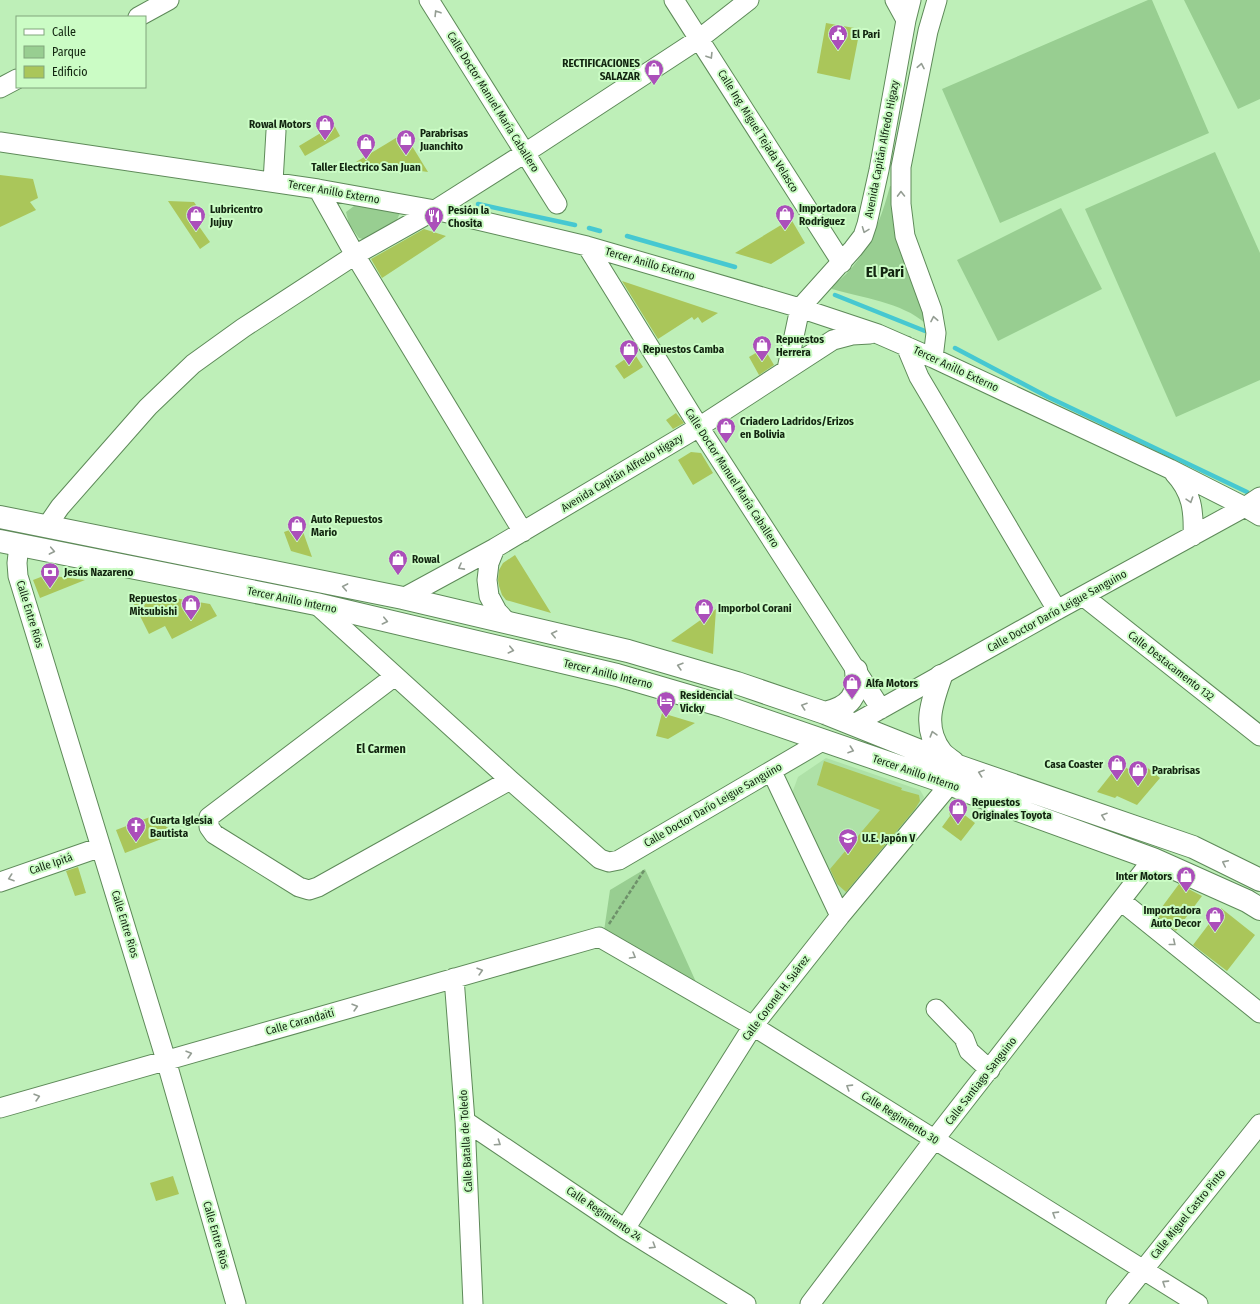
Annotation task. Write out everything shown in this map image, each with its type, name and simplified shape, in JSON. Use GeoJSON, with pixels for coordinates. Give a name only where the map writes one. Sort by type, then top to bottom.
{"type":"FeatureCollection","features":[{"type":"Feature","properties":{"kind":"main road","name":"Tercer Anillo Interno"},"geometry":{"type":"LineString","coordinates":[[0,517],[403,598],[628,651],[737,683],[854,724],[953,774],[971,793],[1153,859],[1247,901],[1260,909]]}},
{"type":"Feature","properties":{"kind":"main road","name":"Tercer Anillo Interno"},"geometry":{"type":"LineString","coordinates":[[9,543],[316,604],[349,623],[617,675],[723,706],[824,740],[953,774],[1193,847],[1260,880]]}},
{"type":"Feature","properties":{"kind":"main road"},"geometry":{"type":"LineString","coordinates":[[142,569],[179,568],[185,561],[185,554]]}},
{"type":"Feature","properties":{"kind":"main road"},"geometry":{"type":"LineString","coordinates":[[221,585],[224,576],[228,573],[268,571]]}},
{"type":"Feature","properties":{"kind":"main road"},"geometry":{"type":"LineString","coordinates":[[825,713],[837,710],[847,704],[851,699],[857,682],[856,670]]}},
{"type":"Feature","properties":{"kind":"main road"},"geometry":{"type":"LineString","coordinates":[[940,676],[932,701],[929,719],[932,737],[953,774]]}},
{"type":"Feature","properties":{"kind":"main road"},"geometry":{"type":"LineString","coordinates":[[761,719],[787,722],[829,734],[854,724],[860,734],[879,748],[952,779],[971,793]]}},
{"type":"Feature","properties":{"kind":"main road"},"geometry":{"type":"LineString","coordinates":[[1153,859],[1175,847],[1193,847]]}},
{"type":"Feature","properties":{"kind":"street","name":"Calle Doctor Manuel María Caballero"},"geometry":{"type":"LineString","coordinates":[[429,0],[557,204]]}},
{"type":"Feature","properties":{"kind":"street","name":"Calle Ing. Miguel Tejada Velasco"},"geometry":{"type":"LineString","coordinates":[[674,0],[842,262]]}},
{"type":"Feature","properties":{"kind":"street"},"geometry":{"type":"LineString","coordinates":[[46,526],[143,413],[193,364],[243,328],[355,255],[435,210],[525,153],[699,39],[749,0]]}},
{"type":"Feature","properties":{"kind":"street"},"geometry":{"type":"LineString","coordinates":[[895,0],[906,20]]}},
{"type":"Feature","properties":{"kind":"street","name":"Avenida Capitán Alfredo Higazy"},"geometry":{"type":"LineString","coordinates":[[800,308],[842,262],[863,236],[867,224],[878,170],[911,0]]}},
{"type":"Feature","properties":{"kind":"street","name":"Avenida Capitán Alfredo Higazy"},"geometry":{"type":"LineString","coordinates":[[933,358],[936,333],[932,310],[906,236],[901,204],[901,167],[928,31],[937,0]]}},
{"type":"Feature","properties":{"kind":"street"},"geometry":{"type":"LineString","coordinates":[[140,16],[163,2]]}},
{"type":"Feature","properties":{"kind":"street"},"geometry":{"type":"LineString","coordinates":[[0,88],[16,80]]}},
{"type":"Feature","properties":{"kind":"street"},"geometry":{"type":"LineString","coordinates":[[273,182],[276,131]]}},
{"type":"Feature","properties":{"kind":"street","name":"Tercer Anillo Externo"},"geometry":{"type":"LineString","coordinates":[[1,137],[318,189],[435,210],[587,246],[800,308],[878,334],[906,346],[1170,469],[1254,506]]}},
{"type":"Feature","properties":{"kind":"street"},"geometry":{"type":"LineString","coordinates":[[318,189],[355,255],[523,532]]}},
{"type":"Feature","properties":{"kind":"street","name":"Calle Doctor Manuel María Caballero"},"geometry":{"type":"LineString","coordinates":[[587,246],[699,427],[881,708]]}},
{"type":"Feature","properties":{"kind":"street"},"geometry":{"type":"LineString","coordinates":[[787,369],[800,308]]}},
{"type":"Feature","properties":{"kind":"street","name":"Avenida Capitán Alfredo Higazy"},"geometry":{"type":"LineString","coordinates":[[403,598],[496,548],[699,427],[833,340],[852,335],[878,334]]}},
{"type":"Feature","properties":{"kind":"street"},"geometry":{"type":"LineString","coordinates":[[906,346],[919,377],[1057,610]]}},
{"type":"Feature","properties":{"kind":"street"},"geometry":{"type":"LineString","coordinates":[[1170,469],[1188,492],[1194,520],[1193,536]]}},
{"type":"Feature","properties":{"kind":"street","name":"Calle Doctor Darío Leigue Sanguino"},"geometry":{"type":"LineString","coordinates":[[854,724],[1057,610],[1193,536],[1254,506]]}},
{"type":"Feature","properties":{"kind":"street","name":"Calle Entre Rios"},"geometry":{"type":"LineString","coordinates":[[9,543],[17,563],[18,576],[166,1060],[236,1304]]}},
{"type":"Feature","properties":{"kind":"street"},"geometry":{"type":"LineString","coordinates":[[496,548],[489,563],[486,580],[489,596],[497,611],[508,623]]}},
{"type":"Feature","properties":{"kind":"street","name":"Calle Destacamento 132"},"geometry":{"type":"LineString","coordinates":[[1083,596],[1260,736]]}},
{"type":"Feature","properties":{"kind":"street"},"geometry":{"type":"LineString","coordinates":[[349,623],[395,676],[510,780],[318,887],[309,890],[299,886],[214,834],[209,827],[209,817],[395,676]]}},
{"type":"Feature","properties":{"kind":"street","name":"Calle Doctor Darío Leigue Sanguino"},"geometry":{"type":"LineString","coordinates":[[510,780],[600,859],[609,862],[619,860],[772,772],[824,740]]}},
{"type":"Feature","properties":{"kind":"street"},"geometry":{"type":"LineString","coordinates":[[772,772],[840,916]]}},
{"type":"Feature","properties":{"kind":"street","name":"Calle Coronel H. Suárez"},"geometry":{"type":"LineString","coordinates":[[626,1229],[753,1026],[953,774]]}},
{"type":"Feature","properties":{"kind":"street","name":"Calle Ipitá"},"geometry":{"type":"LineString","coordinates":[[0,882],[101,847]]}},
{"type":"Feature","properties":{"kind":"street","name":"Calle Santiago Sanguino"},"geometry":{"type":"LineString","coordinates":[[810,1304],[934,1140],[1153,859]]}},
{"type":"Feature","properties":{"kind":"street"},"geometry":{"type":"LineString","coordinates":[[1121,901],[1260,1013]]}},
{"type":"Feature","properties":{"kind":"street","name":"Calle Carandaití"},"geometry":{"type":"LineString","coordinates":[[0,1108],[599,937]]}},
{"type":"Feature","properties":{"kind":"street","name":"Calle Regimiento 30"},"geometry":{"type":"LineString","coordinates":[[599,937],[753,1026],[1198,1304]]}},
{"type":"Feature","properties":{"kind":"street","name":"Calle Batalla de Toledo"},"geometry":{"type":"LineString","coordinates":[[454,978],[466,1121],[473,1304]]}},
{"type":"Feature","properties":{"kind":"street"},"geometry":{"type":"LineString","coordinates":[[936,1009],[964,1038],[969,1051],[990,1070]]}},
{"type":"Feature","properties":{"kind":"street","name":"Calle Regimiento 24"},"geometry":{"type":"LineString","coordinates":[[466,1121],[626,1229],[746,1304]]}},
{"type":"Feature","properties":{"kind":"street","name":"Calle Miguel Castro Pinto"},"geometry":{"type":"LineString","coordinates":[[1116,1304],[1260,1124]]}},
{"type":"Feature","properties":{"kind":"path"},"geometry":{"type":"LineString","coordinates":[[599,937],[645,869]]}},
{"type":"Feature","properties":{"kind":"shaded area","name":"U.E. Japón V"},"geometry":{"type":"Polygon","coordinates":[[[826,758],[920,790],[924,797],[922,803],[844,898],[838,899],[791,796],[798,777],[826,758]]]}},
{"type":"Feature","properties":{"kind":"green space"},"geometry":{"type":"Polygon","coordinates":[[[1148,0],[1152,0],[1209,133],[1000,223],[942,89],[1148,0]]]}},
{"type":"Feature","properties":{"kind":"green space"},"geometry":{"type":"Polygon","coordinates":[[[1184,0],[1260,0],[1260,99],[1238,109],[1184,0]]]}},
{"type":"Feature","properties":{"kind":"green space"},"geometry":{"type":"Polygon","coordinates":[[[1215,152],[1260,253],[1260,380],[1176,417],[1085,209],[1215,152]]]}},
{"type":"Feature","properties":{"kind":"green space"},"geometry":{"type":"Polygon","coordinates":[[[890,186],[895,187],[923,304],[925,323],[905,310],[868,298],[832,289],[832,286],[854,266],[870,241],[890,186]]]}},
{"type":"Feature","properties":{"kind":"green space"},"geometry":{"type":"Polygon","coordinates":[[[358,203],[401,211],[394,226],[370,241],[359,238],[349,224],[346,212],[358,203]]]}},
{"type":"Feature","properties":{"kind":"green space"},"geometry":{"type":"Polygon","coordinates":[[[1061,208],[1102,289],[998,341],[957,260],[1061,208]]]}},
{"type":"Feature","properties":{"kind":"green space"},"geometry":{"type":"Polygon","coordinates":[[[645,869],[696,982],[604,931],[610,890],[645,869]]]}},
{"type":"Feature","properties":{"kind":"building","name":"El Pari"},"geometry":{"type":"Polygon","coordinates":[[[826,23],[860,29],[850,80],[817,73],[826,23]]]}},
{"type":"Feature","properties":{"kind":"building"},"geometry":{"type":"Polygon","coordinates":[[[334,125],[340,136],[305,156],[299,146],[334,125]]]}},
{"type":"Feature","properties":{"kind":"building","name":"Parabrisas Juanchito"},"geometry":{"type":"Polygon","coordinates":[[[404,133],[428,172],[356,162],[386,144],[404,133]]]}},
{"type":"Feature","properties":{"kind":"building"},"geometry":{"type":"Polygon","coordinates":[[[0,175],[33,179],[38,198],[30,202],[36,210],[0,227],[0,175]]]}},
{"type":"Feature","properties":{"kind":"building","name":"Lubricentro Jujuy"},"geometry":{"type":"Polygon","coordinates":[[[168,201],[194,202],[204,217],[196,222],[210,242],[200,249],[168,201]]]}},
{"type":"Feature","properties":{"kind":"building","name":"Importadora Rodriguez"},"geometry":{"type":"Polygon","coordinates":[[[791,219],[805,243],[771,264],[735,253],[791,219]]]}},
{"type":"Feature","properties":{"kind":"building"},"geometry":{"type":"Polygon","coordinates":[[[424,229],[446,236],[382,278],[371,259],[424,229]]]}},
{"type":"Feature","properties":{"kind":"building"},"geometry":{"type":"Polygon","coordinates":[[[622,281],[718,313],[702,323],[698,317],[694,320],[692,317],[658,339],[622,281]]]}},
{"type":"Feature","properties":{"kind":"building","name":"Repuestos Herrera"},"geometry":{"type":"Polygon","coordinates":[[[764,348],[774,365],[759,375],[749,357],[764,348]]]}},
{"type":"Feature","properties":{"kind":"building","name":"Repuestos Camba"},"geometry":{"type":"Polygon","coordinates":[[[634,353],[643,367],[624,379],[615,366],[634,353]]]}},
{"type":"Feature","properties":{"kind":"building"},"geometry":{"type":"Polygon","coordinates":[[[676,413],[684,423],[673,429],[666,420],[676,413]]]}},
{"type":"Feature","properties":{"kind":"building"},"geometry":{"type":"Polygon","coordinates":[[[691,452],[701,453],[713,473],[693,485],[678,460],[691,452]]]}},
{"type":"Feature","properties":{"kind":"building","name":"Auto Repuestos Mario"},"geometry":{"type":"Polygon","coordinates":[[[301,526],[312,557],[291,551],[284,532],[301,526]]]}},
{"type":"Feature","properties":{"kind":"building"},"geometry":{"type":"Polygon","coordinates":[[[515,555],[551,613],[506,600],[502,595],[498,580],[499,570],[503,563],[515,555]]]}},
{"type":"Feature","properties":{"kind":"building","name":"Jesús Nazareno"},"geometry":{"type":"Polygon","coordinates":[[[46,575],[85,580],[40,598],[33,580],[46,575]]]}},
{"type":"Feature","properties":{"kind":"building"},"geometry":{"type":"Polygon","coordinates":[[[151,594],[210,604],[217,616],[172,639],[165,626],[149,634],[133,602],[151,594]]]}},
{"type":"Feature","properties":{"kind":"building","name":"Imporbol Corani"},"geometry":{"type":"Polygon","coordinates":[[[716,609],[713,654],[671,641],[716,609]]]}},
{"type":"Feature","properties":{"kind":"building"},"geometry":{"type":"Polygon","coordinates":[[[662,713],[695,723],[668,739],[656,736],[662,713]]]}},
{"type":"Feature","properties":{"kind":"building"},"geometry":{"type":"Polygon","coordinates":[[[824,761],[902,788],[901,790],[919,795],[920,801],[915,809],[846,892],[837,884],[830,869],[880,810],[817,785],[824,761]]]}},
{"type":"Feature","properties":{"kind":"building"},"geometry":{"type":"Polygon","coordinates":[[[1120,763],[1128,769],[1130,766],[1137,771],[1143,764],[1160,778],[1137,805],[1117,796],[1115,798],[1097,792],[1120,763]]]}},
{"type":"Feature","properties":{"kind":"building","name":"Repuestos Originales Toyota"},"geometry":{"type":"Polygon","coordinates":[[[961,809],[962,813],[975,823],[961,841],[942,827],[950,816],[949,812],[961,809]]]}},
{"type":"Feature","properties":{"kind":"building","name":"Cuarta Iglesia Bautista"},"geometry":{"type":"Polygon","coordinates":[[[150,817],[177,833],[125,853],[116,830],[150,817]]]}},
{"type":"Feature","properties":{"kind":"building"},"geometry":{"type":"Polygon","coordinates":[[[78,867],[86,893],[75,896],[66,871],[78,867]]]}},
{"type":"Feature","properties":{"kind":"building"},"geometry":{"type":"Polygon","coordinates":[[[1179,884],[1202,896],[1176,931],[1156,915],[1179,884]]]}},
{"type":"Feature","properties":{"kind":"building"},"geometry":{"type":"Polygon","coordinates":[[[1221,908],[1255,935],[1227,971],[1193,945],[1221,908]]]}},
{"type":"Feature","properties":{"kind":"building"},"geometry":{"type":"Polygon","coordinates":[[[173,1176],[179,1194],[156,1201],[150,1183],[173,1176]]]}},
{"type":"Feature","properties":{"kind":"waterway"},"geometry":{"type":"LineString","coordinates":[[478,204],[575,225]]}},
{"type":"Feature","properties":{"kind":"waterway"},"geometry":{"type":"LineString","coordinates":[[589,228],[600,231]]}},
{"type":"Feature","properties":{"kind":"waterway"},"geometry":{"type":"LineString","coordinates":[[627,236],[735,267]]}},
{"type":"Feature","properties":{"kind":"waterway"},"geometry":{"type":"LineString","coordinates":[[835,295],[925,331]]}},
{"type":"Feature","properties":{"kind":"waterway"},"geometry":{"type":"LineString","coordinates":[[955,348],[1048,397],[1247,492]]}},
{"type":"Feature","properties":{"kind":"place","name":"El Pari"},"geometry":{"type":"Point","coordinates":[838,51]}},
{"type":"Feature","properties":{"kind":"place","name":"RECTIFICACIONES SALAZAR"},"geometry":{"type":"Point","coordinates":[654,86]}},
{"type":"Feature","properties":{"kind":"place","name":"Rowal Motors"},"geometry":{"type":"Point","coordinates":[325,141]}},
{"type":"Feature","properties":{"kind":"place","name":"Parabrisas Juanchito"},"geometry":{"type":"Point","coordinates":[406,156]}},
{"type":"Feature","properties":{"kind":"place","name":"Taller Electrico San Juan"},"geometry":{"type":"Point","coordinates":[366,160]}},
{"type":"Feature","properties":{"kind":"place","name":"Importadora Rodriguez"},"geometry":{"type":"Point","coordinates":[785,231]}},
{"type":"Feature","properties":{"kind":"place","name":"Lubricentro Jujuy"},"geometry":{"type":"Point","coordinates":[196,232]}},
{"type":"Feature","properties":{"kind":"place","name":"Pesión la Chosita"},"geometry":{"type":"Point","coordinates":[434,233]}},
{"type":"Feature","properties":{"kind":"place","name":"Repuestos Herrera"},"geometry":{"type":"Point","coordinates":[762,362]}},
{"type":"Feature","properties":{"kind":"place","name":"Repuestos Camba"},"geometry":{"type":"Point","coordinates":[629,366]}},
{"type":"Feature","properties":{"kind":"place","name":"Criadero Ladridos/Erizos en Bolivia"},"geometry":{"type":"Point","coordinates":[726,444]}},
{"type":"Feature","properties":{"kind":"place","name":"Auto Repuestos Mario"},"geometry":{"type":"Point","coordinates":[297,542]}},
{"type":"Feature","properties":{"kind":"place","name":"Rowal"},"geometry":{"type":"Point","coordinates":[398,576]}},
{"type":"Feature","properties":{"kind":"place","name":"Jesús Nazareno"},"geometry":{"type":"Point","coordinates":[50,589]}},
{"type":"Feature","properties":{"kind":"place","name":"Repuestos Mitsubishi"},"geometry":{"type":"Point","coordinates":[191,621]}},
{"type":"Feature","properties":{"kind":"place","name":"Imporbol Corani"},"geometry":{"type":"Point","coordinates":[704,625]}},
{"type":"Feature","properties":{"kind":"place","name":"Alfa Motors"},"geometry":{"type":"Point","coordinates":[852,700]}},
{"type":"Feature","properties":{"kind":"place","name":"Residencial Vicky"},"geometry":{"type":"Point","coordinates":[666,718]}},
{"type":"Feature","properties":{"kind":"place","name":"Casa Coaster"},"geometry":{"type":"Point","coordinates":[1117,781]}},
{"type":"Feature","properties":{"kind":"place","name":"Parabrisas"},"geometry":{"type":"Point","coordinates":[1138,787]}},
{"type":"Feature","properties":{"kind":"place","name":"Repuestos Originales Toyota"},"geometry":{"type":"Point","coordinates":[958,825]}},
{"type":"Feature","properties":{"kind":"place","name":"Cuarta Iglesia Bautista"},"geometry":{"type":"Point","coordinates":[136,843]}},
{"type":"Feature","properties":{"kind":"place","name":"U.E. Japón V"},"geometry":{"type":"Point","coordinates":[848,855]}},
{"type":"Feature","properties":{"kind":"place","name":"Inter Motors"},"geometry":{"type":"Point","coordinates":[1186,893]}},
{"type":"Feature","properties":{"kind":"place","name":"Importadora Auto Decor"},"geometry":{"type":"Point","coordinates":[1215,933]}},
{"type":"Feature","properties":{"kind":"district","name":"El Pari"},"geometry":{"type":"Point","coordinates":[885,272]}},
{"type":"Feature","properties":{"kind":"district","name":"El Carmen"},"geometry":{"type":"Point","coordinates":[381,749]}}]}
